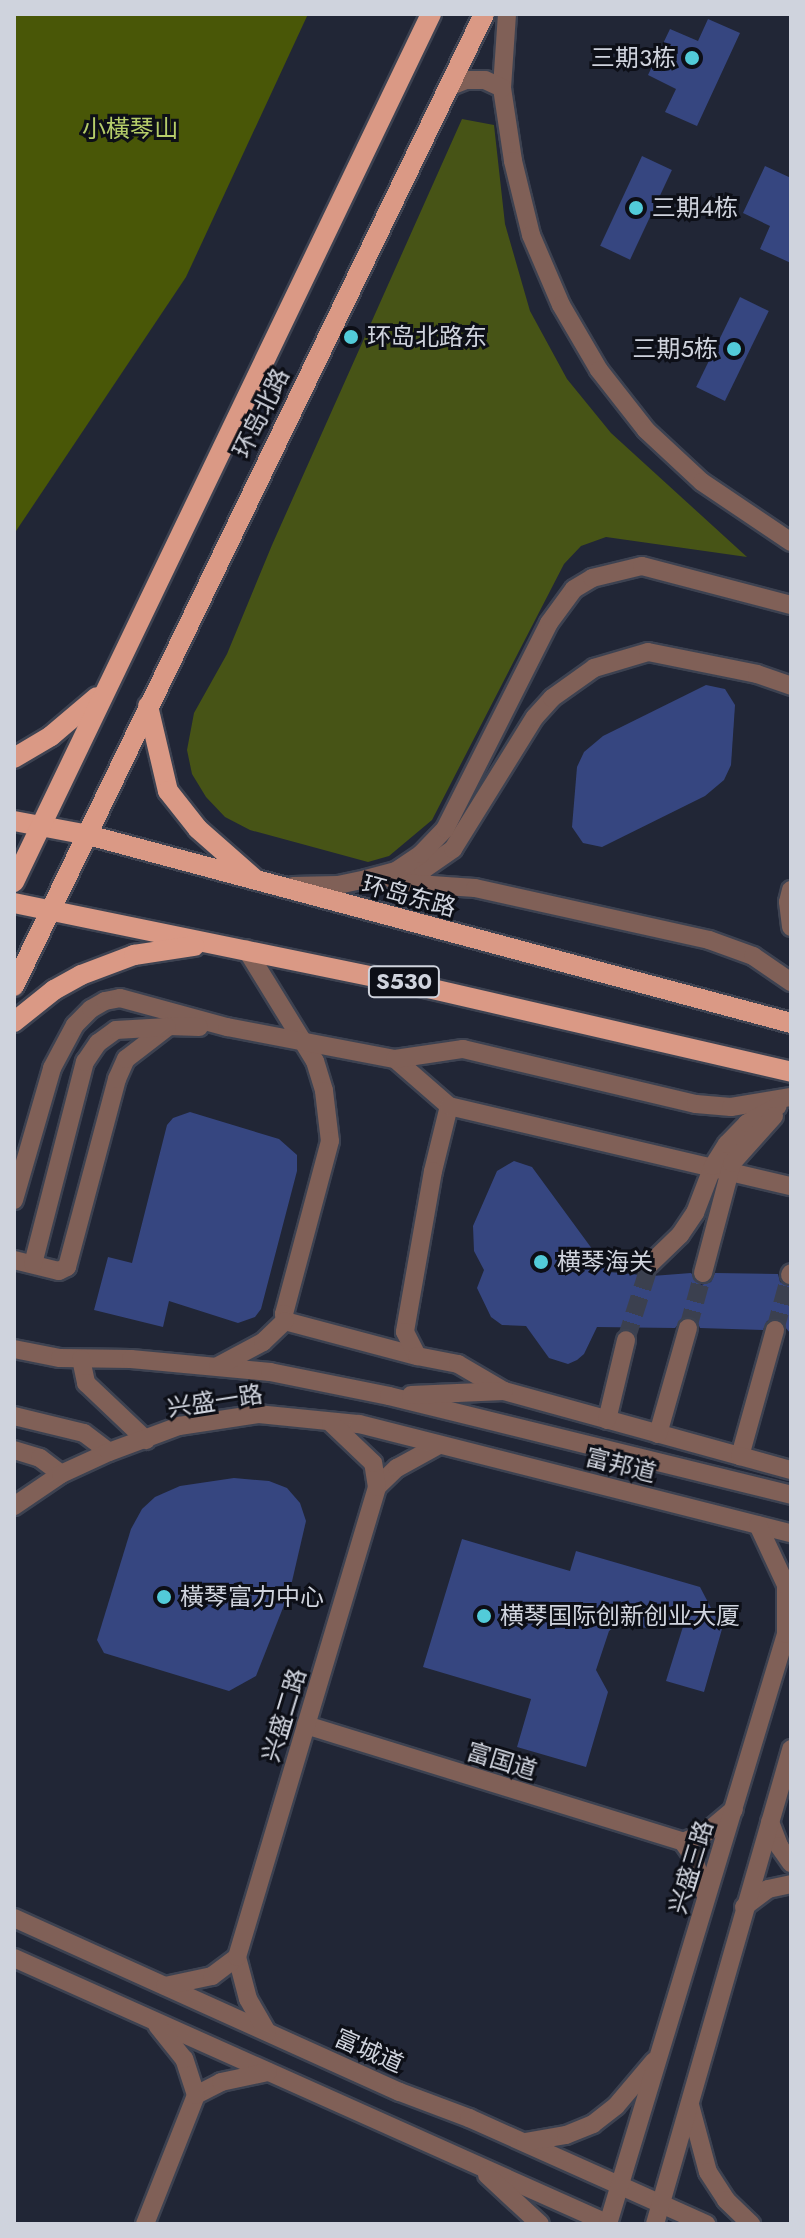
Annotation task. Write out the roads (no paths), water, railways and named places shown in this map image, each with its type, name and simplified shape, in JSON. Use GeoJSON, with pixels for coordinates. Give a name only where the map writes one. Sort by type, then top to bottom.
{"type":"FeatureCollection","features":[{"type":"Feature","properties":{"kind":"main road","name":"环岛北路"},"geometry":{"type":"LineString","coordinates":[[14,882],[38,826],[431,14]]}},
{"type":"Feature","properties":{"kind":"main road","name":"环岛北路"},"geometry":{"type":"LineString","coordinates":[[14,986],[484,14]]}},
{"type":"Feature","properties":{"kind":"main road"},"geometry":{"type":"LineString","coordinates":[[14,758],[51,736],[106,689]]}},
{"type":"Feature","properties":{"kind":"main road"},"geometry":{"type":"LineString","coordinates":[[148,706],[168,791],[198,829],[261,884]]}},
{"type":"Feature","properties":{"kind":"main road","name":"环岛东路"},"geometry":{"type":"LineString","coordinates":[[14,821],[88,835],[261,884],[791,1023]]}},
{"type":"Feature","properties":{"kind":"main road","name":"S530"},"geometry":{"type":"LineString","coordinates":[[14,903],[246,949],[791,1072]]}},
{"type":"Feature","properties":{"kind":"main road"},"geometry":{"type":"LineString","coordinates":[[14,1022],[54,990],[81,975],[134,955],[182,945],[246,949]]}},
{"type":"Feature","properties":{"kind":"street"},"geometry":{"type":"LineString","coordinates":[[507,14],[502,88],[513,161],[531,235],[561,305],[599,370],[673,457],[732,505],[791,542]]}},
{"type":"Feature","properties":{"kind":"street"},"geometry":{"type":"LineString","coordinates":[[448,87],[466,80],[485,80],[502,88]]}},
{"type":"Feature","properties":{"kind":"street"},"geometry":{"type":"LineString","coordinates":[[338,885],[396,871],[421,854],[445,829],[549,623],[574,589],[592,578],[642,566],[791,605]]}},
{"type":"Feature","properties":{"kind":"street"},"geometry":{"type":"LineString","coordinates":[[375,884],[423,870],[453,849],[535,717],[552,698],[594,668],[648,652],[757,674],[791,686]]}},
{"type":"Feature","properties":{"kind":"street"},"geometry":{"type":"LineString","coordinates":[[261,884],[418,882],[475,888],[709,940],[753,956],[791,982]]}},
{"type":"Feature","properties":{"kind":"street"},"geometry":{"type":"LineString","coordinates":[[791,890],[791,927]]}},
{"type":"Feature","properties":{"kind":"street"},"geometry":{"type":"LineString","coordinates":[[246,949],[315,1061],[324,1091],[330,1141],[284,1314],[285,1321]]}},
{"type":"Feature","properties":{"kind":"street"},"geometry":{"type":"LineString","coordinates":[[14,1200],[52,1068],[75,1025],[91,1009],[120,998],[227,1027],[395,1059],[463,1049],[696,1104],[731,1107],[791,1098]]}},
{"type":"Feature","properties":{"kind":"street"},"geometry":{"type":"LineString","coordinates":[[33,1264],[85,1062],[98,1043],[116,1030],[169,1026],[227,1027]]}},
{"type":"Feature","properties":{"kind":"street"},"geometry":{"type":"LineString","coordinates":[[14,1260],[59,1271],[67,1267],[117,1079],[126,1059],[169,1026]]}},
{"type":"Feature","properties":{"kind":"street"},"geometry":{"type":"LineString","coordinates":[[395,1059],[449,1106],[791,1186]]}},
{"type":"Feature","properties":{"kind":"street"},"geometry":{"type":"LineString","coordinates":[[650,1264],[680,1235],[695,1213],[713,1166],[747,1123],[791,1098]]}},
{"type":"Feature","properties":{"kind":"street"},"geometry":{"type":"LineString","coordinates":[[703,1273],[732,1163],[791,1098]]}},
{"type":"Feature","properties":{"kind":"street"},"geometry":{"type":"LineString","coordinates":[[417,1356],[405,1332],[433,1171],[449,1106]]}},
{"type":"Feature","properties":{"kind":"street"},"geometry":{"type":"LineString","coordinates":[[285,1321],[458,1364],[504,1391],[791,1470]]}},
{"type":"Feature","properties":{"kind":"street"},"geometry":{"type":"LineString","coordinates":[[218,1366],[263,1342],[285,1321]]}},
{"type":"Feature","properties":{"kind":"street"},"geometry":{"type":"LineString","coordinates":[[658,1434],[688,1328]]}},
{"type":"Feature","properties":{"kind":"street"},"geometry":{"type":"LineString","coordinates":[[740,1456],[775,1330]]}},
{"type":"Feature","properties":{"kind":"street"},"geometry":{"type":"LineString","coordinates":[[607,1420],[626,1340]]}},
{"type":"Feature","properties":{"kind":"street"},"geometry":{"type":"LineString","coordinates":[[14,1349],[81,1359],[218,1366],[389,1396],[791,1495]]}},
{"type":"Feature","properties":{"kind":"street"},"geometry":{"type":"LineString","coordinates":[[81,1359],[86,1383],[146,1440]]}},
{"type":"Feature","properties":{"kind":"street"},"geometry":{"type":"LineString","coordinates":[[389,1396],[504,1391]]}},
{"type":"Feature","properties":{"kind":"street","name":"兴盛一路"},"geometry":{"type":"LineString","coordinates":[[14,1506],[61,1474],[109,1452],[179,1426],[258,1414],[359,1424],[439,1445]]}},
{"type":"Feature","properties":{"kind":"street"},"geometry":{"type":"LineString","coordinates":[[14,1416],[84,1433],[109,1452]]}},
{"type":"Feature","properties":{"kind":"street"},"geometry":{"type":"LineString","coordinates":[[327,1421],[343,1432],[373,1463],[377,1487]]}},
{"type":"Feature","properties":{"kind":"street"},"geometry":{"type":"LineString","coordinates":[[377,1487],[397,1468],[439,1445]]}},
{"type":"Feature","properties":{"kind":"street","name":"富邦道"},"geometry":{"type":"LineString","coordinates":[[439,1445],[791,1533]]}},
{"type":"Feature","properties":{"kind":"street"},"geometry":{"type":"LineString","coordinates":[[14,1450],[40,1458],[61,1474]]}},
{"type":"Feature","properties":{"kind":"street","name":"兴盛二路"},"geometry":{"type":"LineString","coordinates":[[237,1957],[377,1487]]}},
{"type":"Feature","properties":{"kind":"street","name":"兴盛三路"},"geometry":{"type":"LineString","coordinates":[[609,2224],[786,1634],[786,1585],[758,1525]]}},
{"type":"Feature","properties":{"kind":"street","name":"富国道"},"geometry":{"type":"LineString","coordinates":[[306,1725],[683,1842]]}},
{"type":"Feature","properties":{"kind":"street"},"geometry":{"type":"LineString","coordinates":[[655,2224],[791,1749]]}},
{"type":"Feature","properties":{"kind":"street"},"geometry":{"type":"LineString","coordinates":[[706,1896],[694,1858],[683,1842],[707,1832],[734,1809]]}},
{"type":"Feature","properties":{"kind":"street"},"geometry":{"type":"LineString","coordinates":[[770,1822],[779,1846],[791,1863]]}},
{"type":"Feature","properties":{"kind":"street"},"geometry":{"type":"LineString","coordinates":[[744,1907],[768,1889],[791,1884]]}},
{"type":"Feature","properties":{"kind":"street","name":"富城道"},"geometry":{"type":"LineString","coordinates":[[14,1918],[706,2224]]}},
{"type":"Feature","properties":{"kind":"street"},"geometry":{"type":"LineString","coordinates":[[165,1986],[212,1976],[237,1957],[248,1999],[267,2032]]}},
{"type":"Feature","properties":{"kind":"street"},"geometry":{"type":"LineString","coordinates":[[14,1958],[609,2224]]}},
{"type":"Feature","properties":{"kind":"street"},"geometry":{"type":"LineString","coordinates":[[145,2224],[196,2095],[184,2059],[153,2020]]}},
{"type":"Feature","properties":{"kind":"street"},"geometry":{"type":"LineString","coordinates":[[525,2143],[566,2135],[593,2124],[616,2106],[659,2056]]}},
{"type":"Feature","properties":{"kind":"street"},"geometry":{"type":"LineString","coordinates":[[196,2095],[221,2082],[268,2072]]}},
{"type":"Feature","properties":{"kind":"street"},"geometry":{"type":"LineString","coordinates":[[689,2102],[708,2172],[726,2200],[751,2224]]}},
{"type":"Feature","properties":{"kind":"street"},"geometry":{"type":"LineString","coordinates":[[476,2165],[540,2224]]}},
{"type":"Feature","properties":{"kind":"tunnel"},"geometry":{"type":"LineString","coordinates":[[626,1340],[650,1264]]}},
{"type":"Feature","properties":{"kind":"tunnel"},"geometry":{"type":"LineString","coordinates":[[688,1328],[703,1273]]}},
{"type":"Feature","properties":{"kind":"tunnel"},"geometry":{"type":"LineString","coordinates":[[775,1330],[790,1275]]}},
{"type":"Feature","properties":{"kind":"place","name":"三期3栋"},"geometry":{"type":"Point","coordinates":[692,58]}},
{"type":"Feature","properties":{"kind":"place","name":"三期4栋"},"geometry":{"type":"Point","coordinates":[636,208]}},
{"type":"Feature","properties":{"kind":"place","name":"环岛北路东"},"geometry":{"type":"Point","coordinates":[351,337]}},
{"type":"Feature","properties":{"kind":"place","name":"三期5栋"},"geometry":{"type":"Point","coordinates":[734,349]}},
{"type":"Feature","properties":{"kind":"place","name":"横琴海关"},"geometry":{"type":"Point","coordinates":[541,1262]}},
{"type":"Feature","properties":{"kind":"place","name":"橫琴富力中心"},"geometry":{"type":"Point","coordinates":[164,1597]}},
{"type":"Feature","properties":{"kind":"place","name":"横琴国际创新创业大厦"},"geometry":{"type":"Point","coordinates":[484,1616]}},
{"type":"Feature","properties":{"kind":"park label","name":"小橫琴山"},"geometry":{"type":"Point","coordinates":[130,129]}}]}
